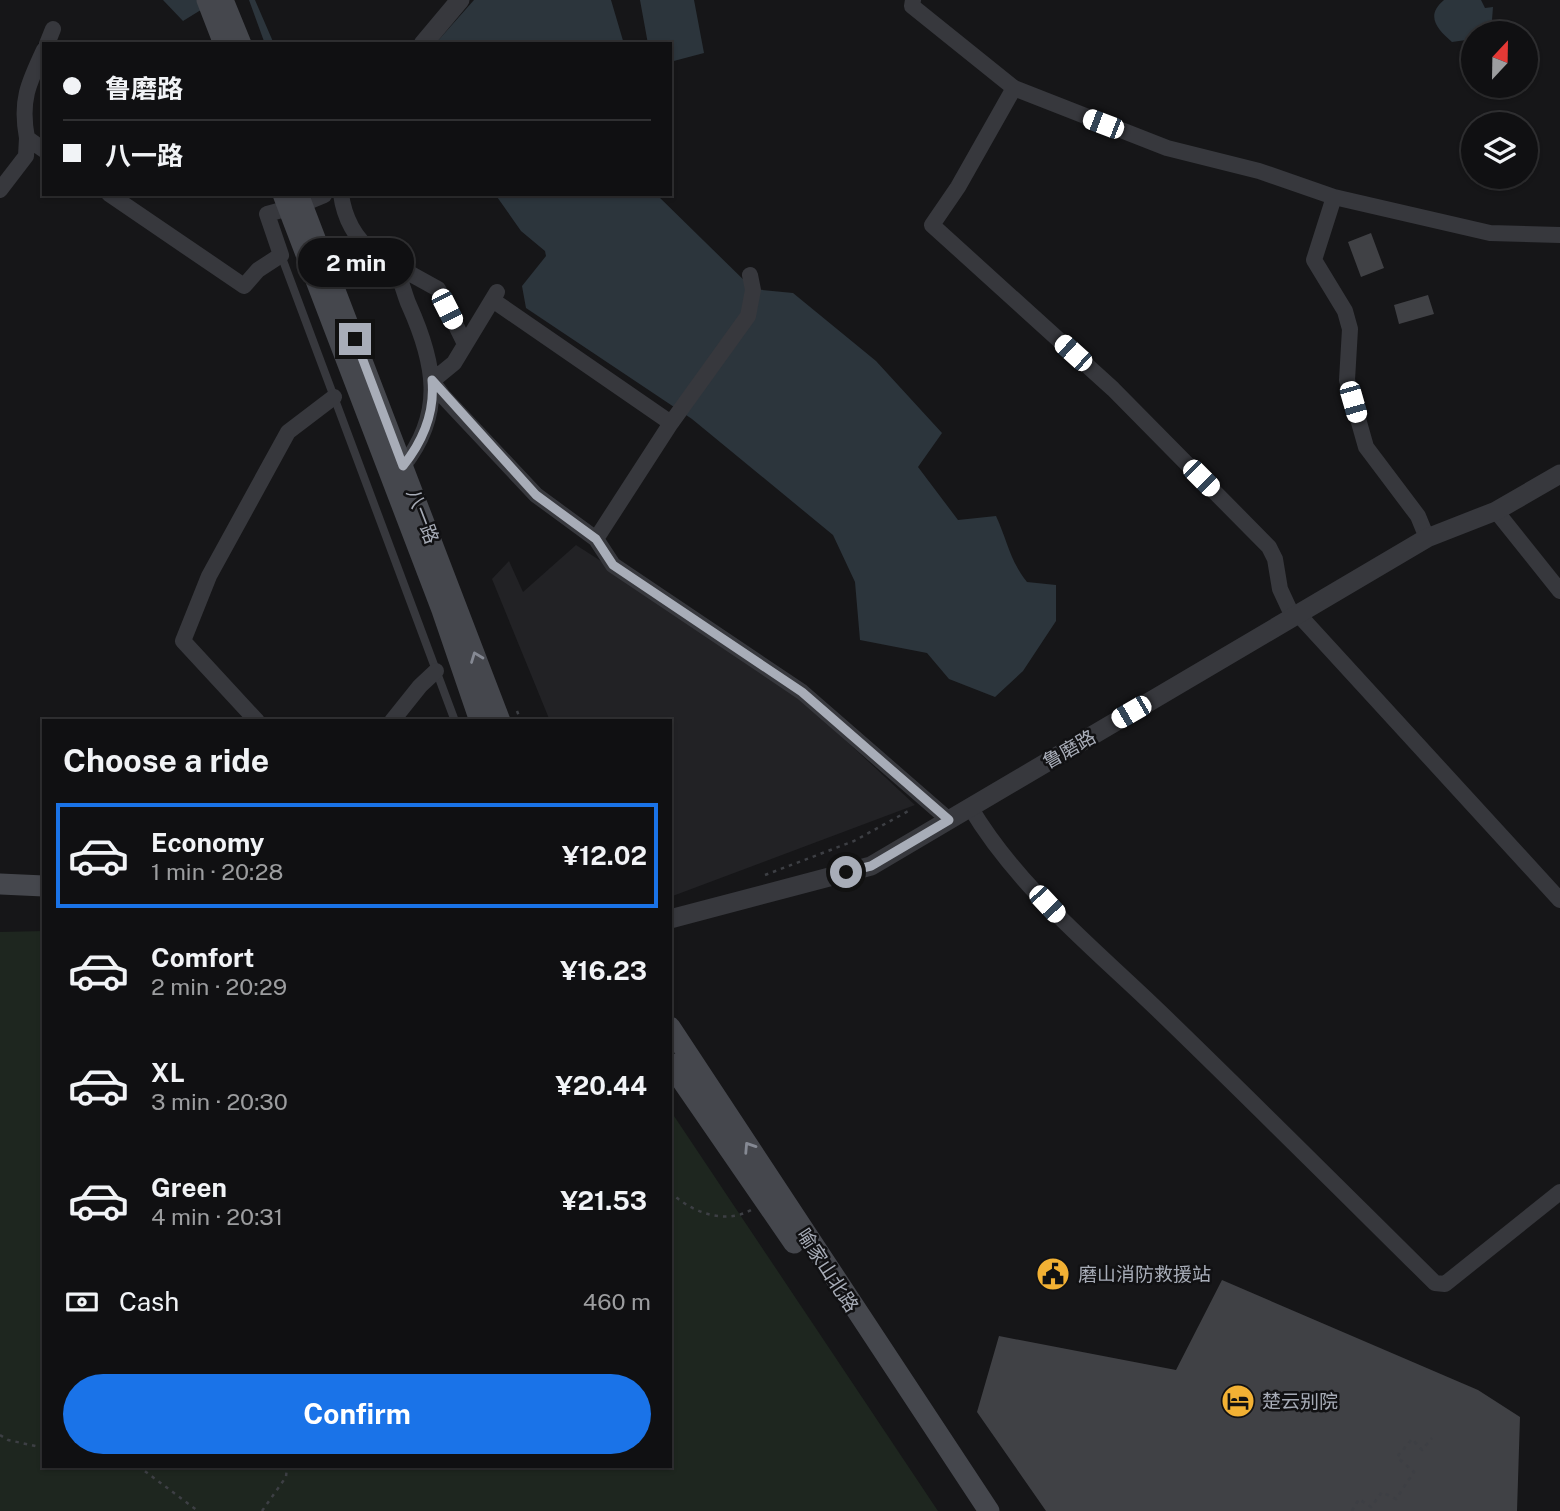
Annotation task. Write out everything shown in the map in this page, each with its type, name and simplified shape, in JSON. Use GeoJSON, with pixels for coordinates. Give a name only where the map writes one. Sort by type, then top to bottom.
{"type":"FeatureCollection","features":[{"type":"Feature","properties":{"kind":"main road"},"geometry":{"type":"LineString","coordinates":[[207,0],[223,42]]}},
{"type":"Feature","properties":{"kind":"main road"},"geometry":{"type":"LineString","coordinates":[[223,0],[240,42]]}},
{"type":"Feature","properties":{"kind":"main road","name":"八一路"},"geometry":{"type":"LineString","coordinates":[[293,199],[403,466],[499,719]]}},
{"type":"Feature","properties":{"kind":"main road","name":"八一路"},"geometry":{"type":"LineString","coordinates":[[293,199],[479,719]]}},
{"type":"Feature","properties":{"kind":"main road"},"geometry":{"type":"LineString","coordinates":[[0,884],[42,886]]}},
{"type":"Feature","properties":{"kind":"main road","name":"喻家山北路"},"geometry":{"type":"LineString","coordinates":[[672,1030],[989,1511]]}},
{"type":"Feature","properties":{"kind":"main road","name":"喻家山北路"},"geometry":{"type":"LineString","coordinates":[[672,1066],[764,1199],[971,1511]]}},
{"type":"Feature","properties":{"kind":"street"},"geometry":{"type":"LineString","coordinates":[[425,42],[460,0]]}},
{"type":"Feature","properties":{"kind":"street"},"geometry":{"type":"LineString","coordinates":[[908,2],[1014,88],[1167,148],[1259,171],[1334,197],[1490,233],[1560,235]]}},
{"type":"Feature","properties":{"kind":"street"},"geometry":{"type":"LineString","coordinates":[[0,190],[26,156],[27,138],[23,115],[25,91],[42,54]]}},
{"type":"Feature","properties":{"kind":"street"},"geometry":{"type":"LineString","coordinates":[[1014,88],[932,225],[1113,389],[1269,547],[1275,559],[1280,589],[1296,616],[1560,900]]}},
{"type":"Feature","properties":{"kind":"street"},"geometry":{"type":"LineString","coordinates":[[27,138],[42,149]]}},
{"type":"Feature","properties":{"kind":"street"},"geometry":{"type":"LineString","coordinates":[[112,196],[244,286],[258,270],[281,255],[267,214],[293,199],[311,196]]}},
{"type":"Feature","properties":{"kind":"street"},"geometry":{"type":"LineString","coordinates":[[341,196],[343,210],[354,231],[373,252],[438,289],[464,342]]}},
{"type":"Feature","properties":{"kind":"street"},"geometry":{"type":"LineString","coordinates":[[1334,197],[1314,260],[1345,311],[1350,329],[1347,380],[1366,447],[1418,516],[1427,538]]}},
{"type":"Feature","properties":{"kind":"street"},"geometry":{"type":"LineString","coordinates":[[388,261],[397,273],[415,318],[434,397],[422,438],[403,466]]}},
{"type":"Feature","properties":{"kind":"street"},"geometry":{"type":"LineString","coordinates":[[596,539],[671,423],[748,316],[753,290],[750,275]]}},
{"type":"Feature","properties":{"kind":"street"},"geometry":{"type":"LineString","coordinates":[[432,380],[454,363],[464,342],[495,297],[671,423]]}},
{"type":"Feature","properties":{"kind":"street"},"geometry":{"type":"LineString","coordinates":[[432,380],[536,495],[596,539],[613,565],[802,692],[949,820]]}},
{"type":"Feature","properties":{"kind":"street"},"geometry":{"type":"LineString","coordinates":[[255,719],[183,641],[209,576],[288,432],[334,397]]}},
{"type":"Feature","properties":{"kind":"street","name":"鲁磨路"},"geometry":{"type":"LineString","coordinates":[[672,918],[871,866],[1427,538],[1496,512],[1560,474]]}},
{"type":"Feature","properties":{"kind":"street"},"geometry":{"type":"LineString","coordinates":[[1496,512],[1560,590]]}},
{"type":"Feature","properties":{"kind":"street"},"geometry":{"type":"LineString","coordinates":[[395,719],[420,686],[436,671]]}},
{"type":"Feature","properties":{"kind":"street"},"geometry":{"type":"LineString","coordinates":[[970,807],[994,848],[1064,923],[1240,1089],[1434,1283],[1445,1284],[1560,1192]]}},
{"type":"Feature","properties":{"kind":"lane"},"geometry":{"type":"LineString","coordinates":[[281,255],[454,719]]}},
{"type":"Feature","properties":{"kind":"path"},"geometry":{"type":"LineString","coordinates":[[762,876],[854,841],[927,801]]}},
{"type":"Feature","properties":{"kind":"path"},"geometry":{"type":"LineString","coordinates":[[672,1194],[685,1206],[721,1218],[741,1216],[764,1199]]}},
{"type":"Feature","properties":{"kind":"path"},"geometry":{"type":"LineString","coordinates":[[0,1435],[8,1440],[42,1448]]}},
{"type":"Feature","properties":{"kind":"path"},"geometry":{"type":"LineString","coordinates":[[1352,1511],[1359,1499],[1371,1507],[1382,1492],[1396,1499],[1414,1472],[1396,1457],[1412,1439],[1422,1450],[1432,1438]]}},
{"type":"Feature","properties":{"kind":"path"},"geometry":{"type":"LineString","coordinates":[[138,1468],[198,1511]]}},
{"type":"Feature","properties":{"kind":"path"},"geometry":{"type":"LineString","coordinates":[[262,1511],[286,1477],[287,1468]]}},
{"type":"Feature","properties":{"kind":"shaded area"},"geometry":{"type":"Polygon","coordinates":[[[163,0],[217,0],[183,21],[163,0]]]}},
{"type":"Feature","properties":{"kind":"shaded area"},"geometry":{"type":"Polygon","coordinates":[[[249,0],[255,0],[273,42],[264,42],[249,0]]]}},
{"type":"Feature","properties":{"kind":"shaded area"},"geometry":{"type":"Polygon","coordinates":[[[474,0],[611,0],[623,42],[437,42],[474,0]]]}},
{"type":"Feature","properties":{"kind":"shaded area"},"geometry":{"type":"Polygon","coordinates":[[[640,0],[694,0],[704,53],[672,61],[672,42],[648,42],[640,0]]]}},
{"type":"Feature","properties":{"kind":"shaded area"},"geometry":{"type":"Polygon","coordinates":[[[1444,0],[1481,0],[1485,8],[1493,7],[1492,20],[1461,21],[1461,41],[1452,42],[1435,22],[1438,6],[1444,0]]]}},
{"type":"Feature","properties":{"kind":"shaded area"},"geometry":{"type":"Polygon","coordinates":[[[496,196],[658,196],[753,289],[793,293],[876,361],[942,433],[918,467],[958,520],[996,516],[1012,558],[1027,582],[1056,585],[1056,621],[1023,671],[995,697],[949,679],[927,653],[860,640],[855,582],[833,535],[692,419],[526,308],[522,286],[546,256],[545,251],[521,231],[496,196]]]}},
{"type":"Feature","properties":{"kind":"shaded area"},"geometry":{"type":"Polygon","coordinates":[[[576,545],[769,669],[915,805],[672,896],[672,719],[549,719],[492,579],[509,561],[523,592],[576,545]]]}},
{"type":"Feature","properties":{"kind":"shaded area"},"geometry":{"type":"Polygon","coordinates":[[[42,931],[42,1468],[672,1468],[672,1113],[938,1511],[0,1511],[0,932],[42,931]]]}},
{"type":"Feature","properties":{"kind":"building"},"geometry":{"type":"Polygon","coordinates":[[[1371,233],[1384,268],[1361,277],[1348,242],[1371,233]]]}},
{"type":"Feature","properties":{"kind":"building"},"geometry":{"type":"Polygon","coordinates":[[[1428,295],[1434,314],[1399,324],[1394,305],[1428,295]]]}},
{"type":"Feature","properties":{"kind":"building","name":"楚云别院"},"geometry":{"type":"Polygon","coordinates":[[[1222,1280],[1478,1390],[1520,1417],[1517,1511],[1046,1511],[977,1412],[999,1336],[1176,1370],[1222,1280]]]}},
{"type":"Feature","properties":{"kind":"place","name":"磨山消防救援站"},"geometry":{"type":"Point","coordinates":[1053,1274]}},
{"type":"Feature","properties":{"kind":"place","name":"楚云别院"},"geometry":{"type":"Point","coordinates":[1238,1401]}},
{"type":"Feature","properties":{"kind":"route"},"geometry":{"type":"LineString","coordinates":[[355,339],[403,466],[414,453],[429,419],[434,397],[432,380],[443,396],[536,495],[596,539],[613,565],[802,692],[949,820],[871,866],[846,872]]}}]}
